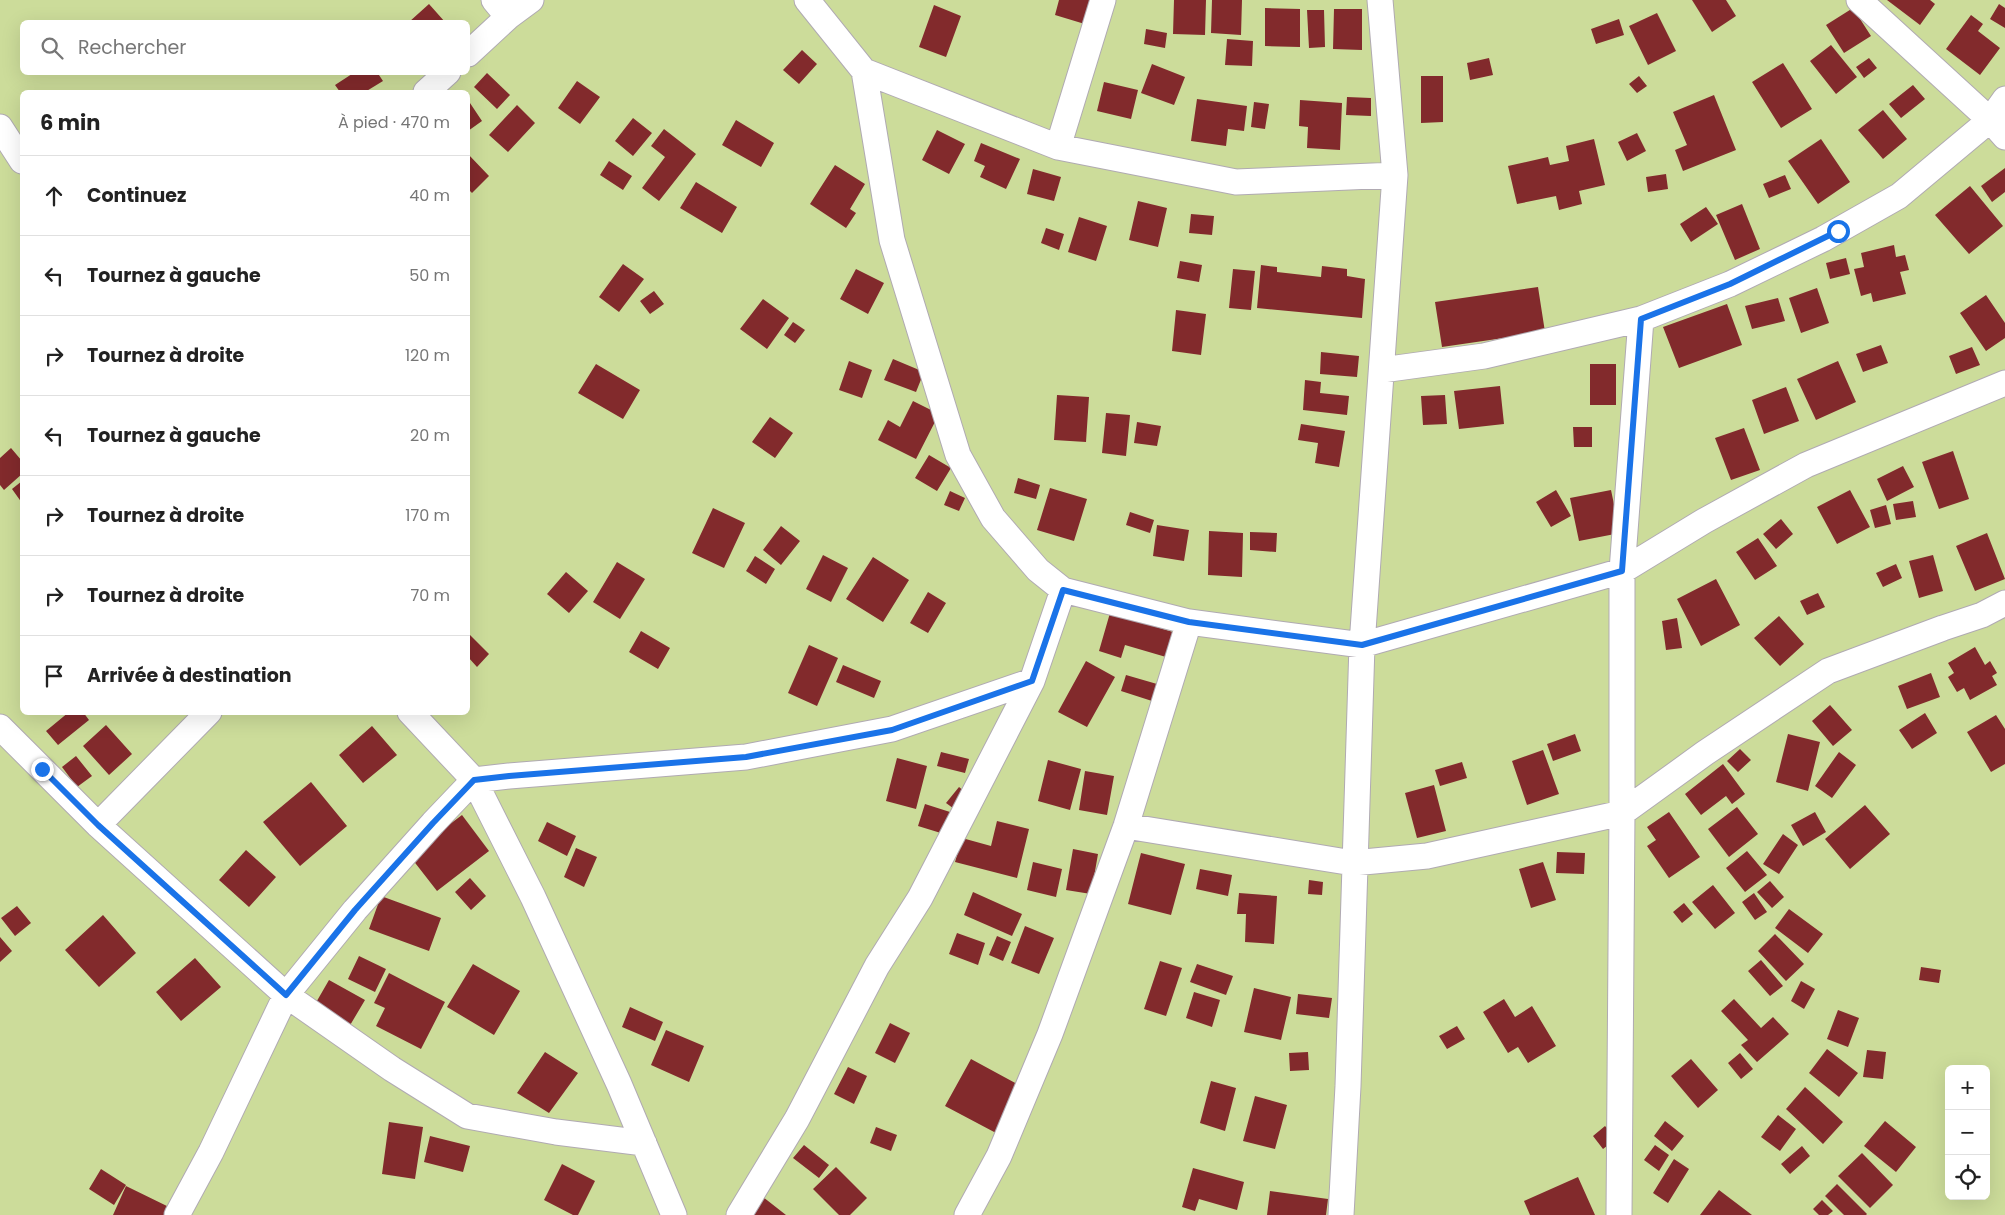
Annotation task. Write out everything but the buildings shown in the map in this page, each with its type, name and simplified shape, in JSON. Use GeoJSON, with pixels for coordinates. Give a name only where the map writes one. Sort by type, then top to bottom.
{"type":"FeatureCollection","features":[{"type":"Feature","properties":{"kind":"street"},"geometry":{"type":"LineString","coordinates":[[470,51],[501,8],[531,0]]}},
{"type":"Feature","properties":{"kind":"street"},"geometry":{"type":"LineString","coordinates":[[807,0],[864,71],[892,240],[958,455],[993,518],[1038,570],[1063,590],[1189,622],[1362,645],[1622,571],[1704,522],[1806,465],[2005,383]]}},
{"type":"Feature","properties":{"kind":"street"},"geometry":{"type":"LineString","coordinates":[[1058,147],[1103,0]]}},
{"type":"Feature","properties":{"kind":"street"},"geometry":{"type":"LineString","coordinates":[[1341,1215],[1348,1086],[1362,645],[1395,175],[1380,0]]}},
{"type":"Feature","properties":{"kind":"street"},"geometry":{"type":"LineString","coordinates":[[1859,0],[1997,128]]}},
{"type":"Feature","properties":{"kind":"street"},"geometry":{"type":"LineString","coordinates":[[864,71],[1058,147],[1236,182],[1395,175]]}},
{"type":"Feature","properties":{"kind":"street"},"geometry":{"type":"LineString","coordinates":[[428,90],[445,75]]}},
{"type":"Feature","properties":{"kind":"street"},"geometry":{"type":"LineString","coordinates":[[1382,370],[1484,356],[1641,319],[1730,284],[1823,239],[1899,196],[1997,128],[2005,99]]}},
{"type":"Feature","properties":{"kind":"street"},"geometry":{"type":"LineString","coordinates":[[0,127],[20,158]]}},
{"type":"Feature","properties":{"kind":"street"},"geometry":{"type":"LineString","coordinates":[[1619,1215],[1622,571],[1641,319]]}},
{"type":"Feature","properties":{"kind":"street"},"geometry":{"type":"LineString","coordinates":[[739,1215],[797,1118],[877,966],[920,898],[1032,681],[1063,590]]}},
{"type":"Feature","properties":{"kind":"street"},"geometry":{"type":"LineString","coordinates":[[1126,826],[1354,863],[1427,856],[1622,813],[1828,671],[1982,615],[2005,603]]}},
{"type":"Feature","properties":{"kind":"street"},"geometry":{"type":"LineString","coordinates":[[967,1215],[999,1156],[1050,1034],[1126,826],[1189,622]]}},
{"type":"Feature","properties":{"kind":"street"},"geometry":{"type":"LineString","coordinates":[[177,1215],[211,1152],[286,995],[355,910],[474,780],[746,757],[892,730],[1032,681]]}},
{"type":"Feature","properties":{"kind":"street"},"geometry":{"type":"LineString","coordinates":[[98,825],[207,715]]}},
{"type":"Feature","properties":{"kind":"street"},"geometry":{"type":"LineString","coordinates":[[413,715],[474,780],[533,897],[619,1084],[674,1215]]}},
{"type":"Feature","properties":{"kind":"street"},"geometry":{"type":"LineString","coordinates":[[0,727],[98,825],[286,995],[392,1069],[467,1116],[556,1132],[644,1143]]}},
{"type":"Feature","properties":{"kind":"green space"},"geometry":{"type":"Polygon","coordinates":[[[0,0],[2005,0],[2005,1215],[0,1215],[0,0]]]}},
{"type":"Feature","properties":{"kind":"route"},"geometry":{"type":"LineString","coordinates":[[42,769],[98,825],[286,995],[355,910],[474,780],[746,757],[892,730],[1032,681],[1063,590],[1189,622],[1362,645],[1442,624],[1622,571],[1641,319],[1730,284],[1838,231]]}}]}
